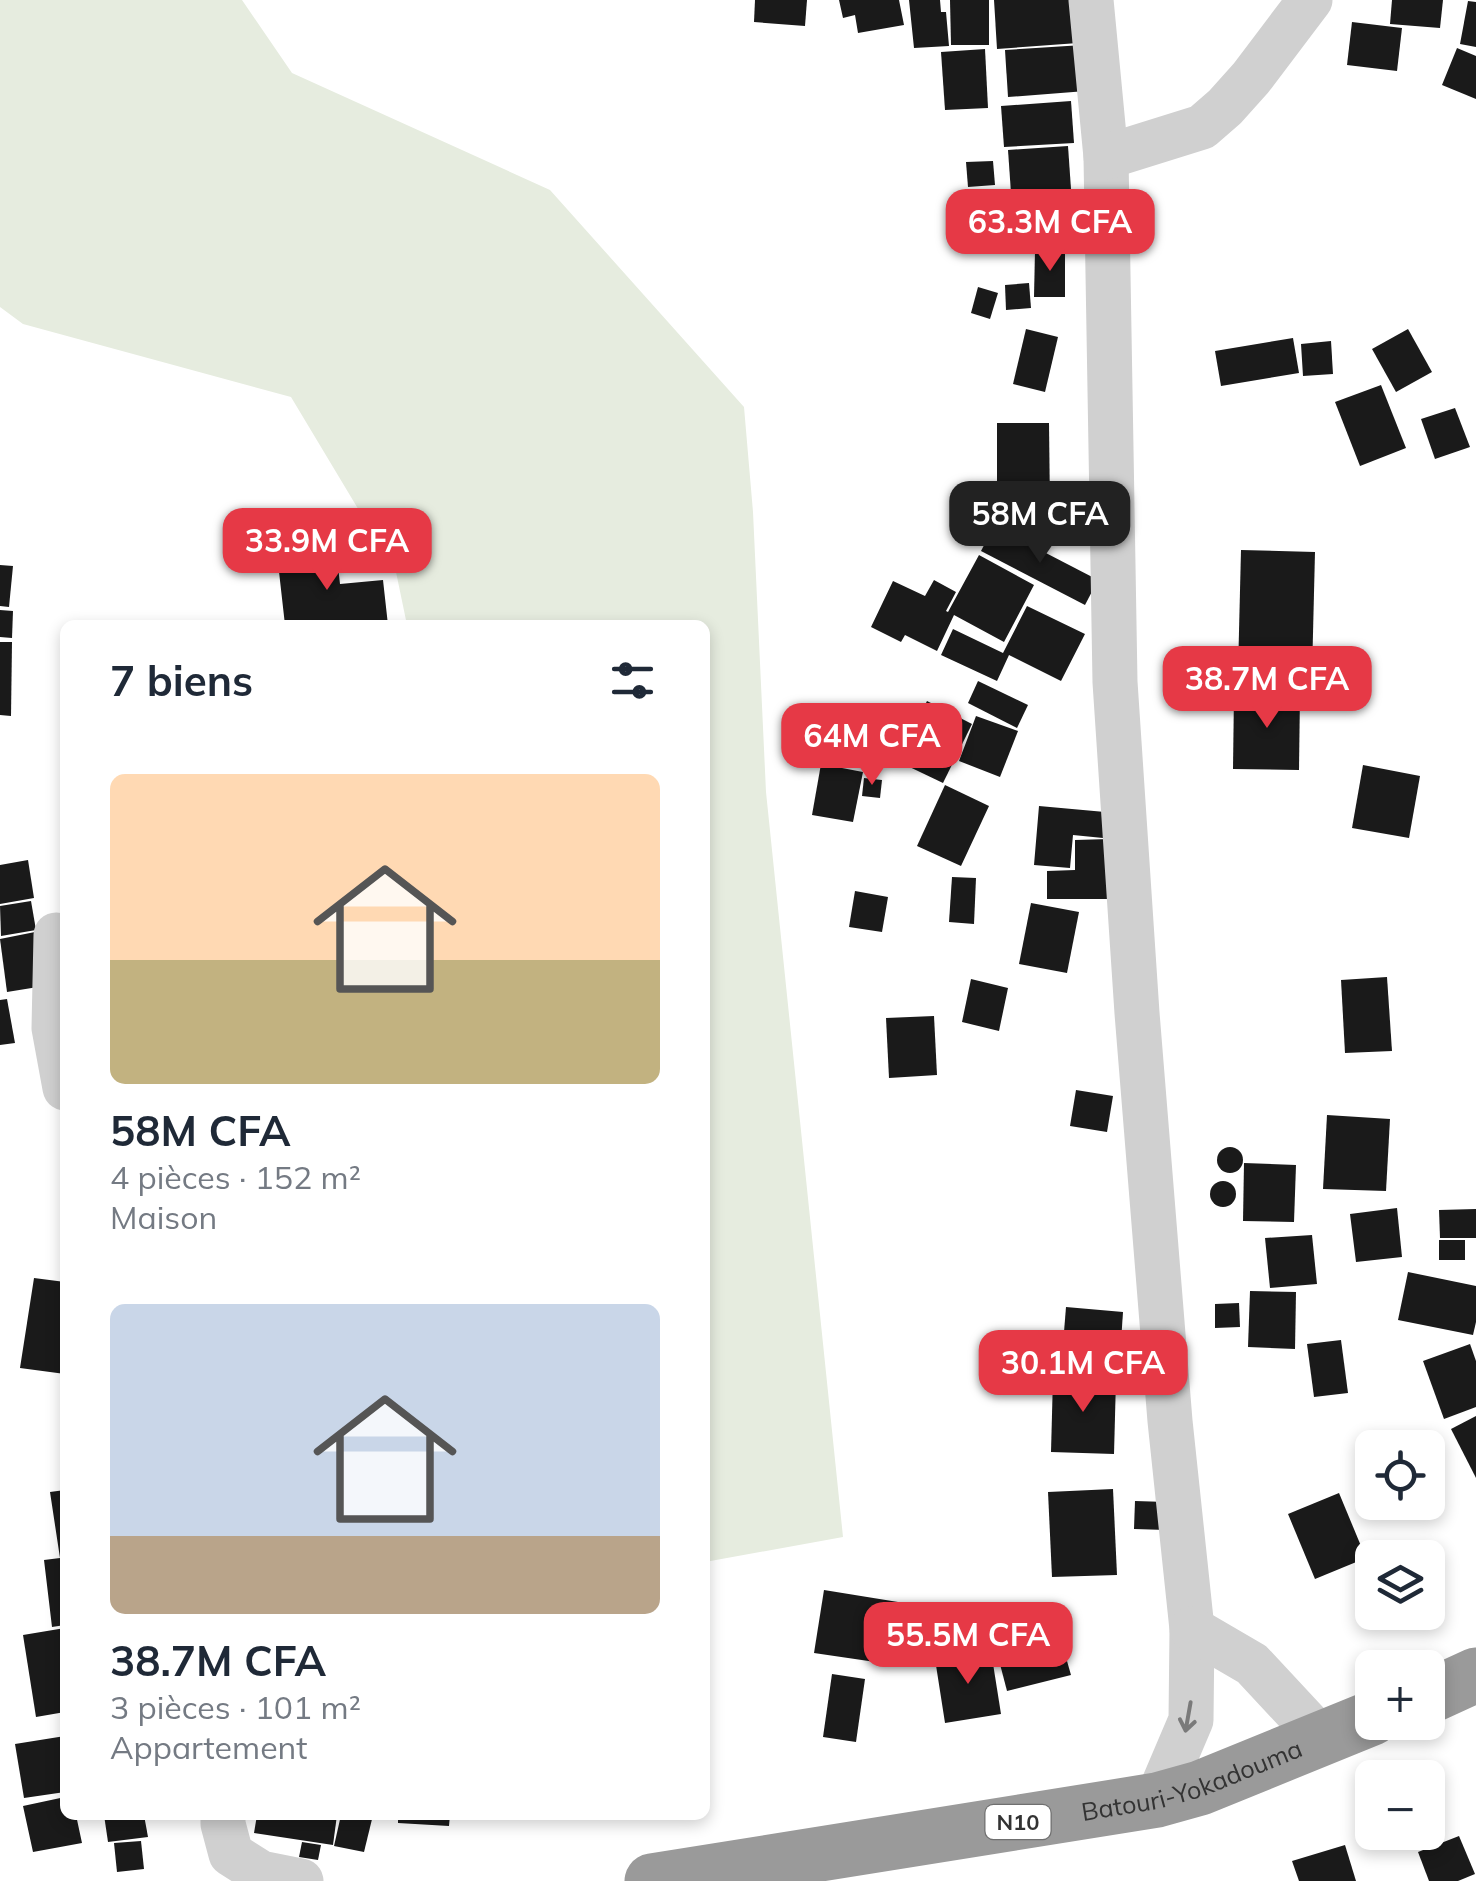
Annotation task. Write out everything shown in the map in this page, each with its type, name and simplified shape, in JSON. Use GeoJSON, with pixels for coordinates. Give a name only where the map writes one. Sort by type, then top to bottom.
{"type":"FeatureCollection","features":[{"type":"Feature","properties":{"kind":"highway"},"geometry":{"type":"LineString","coordinates":[[1445,1689],[1476,1675]]}},
{"type":"Feature","properties":{"kind":"highway","name":"Batouri-Yokadouma"},"geometry":{"type":"LineString","coordinates":[[652,1881],[1157,1800],[1200,1788],[1355,1725]]}},
{"type":"Feature","properties":{"kind":"street"},"geometry":{"type":"LineString","coordinates":[[1091,0],[1106,157],[1116,682],[1136,1013],[1170,1421],[1192,1628],[1191,1720],[1157,1800]]}},
{"type":"Feature","properties":{"kind":"street"},"geometry":{"type":"LineString","coordinates":[[1106,157],[1202,127],[1251,78],[1310,0]]}},
{"type":"Feature","properties":{"kind":"street"},"geometry":{"type":"LineString","coordinates":[[56,935],[54,1028],[60,1061]]}},
{"type":"Feature","properties":{"kind":"street"},"geometry":{"type":"LineString","coordinates":[[1192,1628],[1252,1664],[1321,1738]]}},
{"type":"Feature","properties":{"kind":"street"},"geometry":{"type":"LineString","coordinates":[[222,1820],[231,1854],[260,1873],[301,1881]]}},
{"type":"Feature","properties":{"kind":"shaded area"},"geometry":{"type":"Polygon","coordinates":[[[0,0],[242,0],[292,73],[550,190],[744,407],[766,792],[843,1537],[710,1561],[710,620],[406,620],[396,572],[291,397],[23,324],[0,307],[0,0]]]}},
{"type":"Feature","properties":{"kind":"building"},"geometry":{"type":"Polygon","coordinates":[[[755,0],[807,0],[805,26],[754,22],[755,0]]]}},
{"type":"Feature","properties":{"kind":"building"},"geometry":{"type":"Polygon","coordinates":[[[839,0],[899,0],[904,25],[858,33],[855,15],[843,18],[839,0]]]}},
{"type":"Feature","properties":{"kind":"building"},"geometry":{"type":"Polygon","coordinates":[[[909,0],[940,0],[941,12],[946,12],[949,46],[914,48],[909,0]]]}},
{"type":"Feature","properties":{"kind":"building"},"geometry":{"type":"Polygon","coordinates":[[[950,0],[989,0],[989,45],[951,45],[950,0]]]}},
{"type":"Feature","properties":{"kind":"building"},"geometry":{"type":"Polygon","coordinates":[[[994,0],[1075,0],[1078,43],[997,49],[994,0]]]}},
{"type":"Feature","properties":{"kind":"building"},"geometry":{"type":"Polygon","coordinates":[[[1392,0],[1443,0],[1440,28],[1390,24],[1392,0]]]}},
{"type":"Feature","properties":{"kind":"building"},"geometry":{"type":"Polygon","coordinates":[[[1468,1],[1476,2],[1476,47],[1460,44],[1468,1]]]}},
{"type":"Feature","properties":{"kind":"building"},"geometry":{"type":"Polygon","coordinates":[[[1352,22],[1402,28],[1397,71],[1347,65],[1352,22]]]}},
{"type":"Feature","properties":{"kind":"building"},"geometry":{"type":"Polygon","coordinates":[[[1083,45],[1086,91],[1008,97],[1005,50],[1083,45]]]}},
{"type":"Feature","properties":{"kind":"building"},"geometry":{"type":"Polygon","coordinates":[[[1457,48],[1476,56],[1476,99],[1442,85],[1457,48]]]}},
{"type":"Feature","properties":{"kind":"building"},"geometry":{"type":"Polygon","coordinates":[[[985,49],[988,108],[945,110],[941,52],[985,49]]]}},
{"type":"Feature","properties":{"kind":"building"},"geometry":{"type":"Polygon","coordinates":[[[1071,101],[1074,143],[1004,147],[1001,106],[1071,101]]]}},
{"type":"Feature","properties":{"kind":"building"},"geometry":{"type":"Polygon","coordinates":[[[1068,146],[1071,189],[1011,193],[1008,150],[1068,146]]]}},
{"type":"Feature","properties":{"kind":"building"},"geometry":{"type":"Polygon","coordinates":[[[993,161],[995,185],[968,187],[966,162],[993,161]]]}},
{"type":"Feature","properties":{"kind":"building"},"geometry":{"type":"Polygon","coordinates":[[[1035,251],[1065,251],[1065,297],[1034,297],[1035,251]]]}},
{"type":"Feature","properties":{"kind":"building"},"geometry":{"type":"Polygon","coordinates":[[[1029,283],[1031,308],[1006,310],[1005,285],[1029,283]]]}},
{"type":"Feature","properties":{"kind":"building"},"geometry":{"type":"Polygon","coordinates":[[[978,287],[998,293],[990,319],[971,313],[978,287]]]}},
{"type":"Feature","properties":{"kind":"building"},"geometry":{"type":"Polygon","coordinates":[[[1026,329],[1058,337],[1045,392],[1013,384],[1026,329]]]}},
{"type":"Feature","properties":{"kind":"building"},"geometry":{"type":"Polygon","coordinates":[[[1408,329],[1432,372],[1396,392],[1372,349],[1408,329]]]}},
{"type":"Feature","properties":{"kind":"building"},"geometry":{"type":"Polygon","coordinates":[[[1293,338],[1299,373],[1221,386],[1215,351],[1293,338]]]}},
{"type":"Feature","properties":{"kind":"building"},"geometry":{"type":"Polygon","coordinates":[[[1331,341],[1333,374],[1303,376],[1301,344],[1331,341]]]}},
{"type":"Feature","properties":{"kind":"building"},"geometry":{"type":"Polygon","coordinates":[[[1381,385],[1406,448],[1360,466],[1335,402],[1381,385]]]}},
{"type":"Feature","properties":{"kind":"building"},"geometry":{"type":"Polygon","coordinates":[[[1455,408],[1470,447],[1435,459],[1421,419],[1455,408]]]}},
{"type":"Feature","properties":{"kind":"building"},"geometry":{"type":"Polygon","coordinates":[[[997,423],[1049,423],[1050,509],[997,509],[997,423]]]}},
{"type":"Feature","properties":{"kind":"building"},"geometry":{"type":"Polygon","coordinates":[[[306,522],[308,547],[281,550],[278,524],[306,522]]]}},
{"type":"Feature","properties":{"kind":"building"},"geometry":{"type":"Polygon","coordinates":[[[994,526],[1098,580],[1085,605],[981,551],[994,526]]]}},
{"type":"Feature","properties":{"kind":"building"},"geometry":{"type":"Polygon","coordinates":[[[336,548],[340,584],[383,580],[387,620],[284,620],[277,554],[336,548]]]}},
{"type":"Feature","properties":{"kind":"building"},"geometry":{"type":"Polygon","coordinates":[[[1241,550],[1315,552],[1312,674],[1238,672],[1241,550]]]}},
{"type":"Feature","properties":{"kind":"building"},"geometry":{"type":"Polygon","coordinates":[[[979,555],[1034,585],[1004,642],[954,615],[937,651],[905,635],[901,642],[871,627],[893,581],[925,596],[934,580],[956,592],[948,612],[979,555]]]}},
{"type":"Feature","properties":{"kind":"building"},"geometry":{"type":"Polygon","coordinates":[[[0,565],[13,566],[9,607],[0,606],[0,565]]]}},
{"type":"Feature","properties":{"kind":"building"},"geometry":{"type":"Polygon","coordinates":[[[1027,606],[1085,634],[1061,681],[1009,655],[997,681],[941,655],[953,629],[1003,653],[1027,606]]]}},
{"type":"Feature","properties":{"kind":"building"},"geometry":{"type":"Polygon","coordinates":[[[0,610],[13,611],[12,638],[0,637],[0,610]]]}},
{"type":"Feature","properties":{"kind":"building"},"geometry":{"type":"Polygon","coordinates":[[[0,642],[12,642],[11,716],[0,715],[0,642]]]}},
{"type":"Feature","properties":{"kind":"building"},"geometry":{"type":"Polygon","coordinates":[[[978,681],[1028,705],[1017,728],[968,703],[978,681]]]}},
{"type":"Feature","properties":{"kind":"building"},"geometry":{"type":"Polygon","coordinates":[[[1234,692],[1300,693],[1299,770],[1233,769],[1234,692]]]}},
{"type":"Feature","properties":{"kind":"building"},"geometry":{"type":"Polygon","coordinates":[[[927,701],[972,724],[943,783],[897,761],[927,701]]]}},
{"type":"Feature","properties":{"kind":"building"},"geometry":{"type":"Polygon","coordinates":[[[976,716],[1018,731],[1000,777],[959,761],[976,716]]]}},
{"type":"Feature","properties":{"kind":"building"},"geometry":{"type":"Polygon","coordinates":[[[821,764],[863,772],[853,822],[812,815],[821,764]]]}},
{"type":"Feature","properties":{"kind":"building"},"geometry":{"type":"Polygon","coordinates":[[[1363,765],[1420,776],[1409,838],[1352,828],[1363,765]]]}},
{"type":"Feature","properties":{"kind":"building"},"geometry":{"type":"Polygon","coordinates":[[[864,778],[882,780],[880,798],[862,796],[864,778]]]}},
{"type":"Feature","properties":{"kind":"building"},"geometry":{"type":"Polygon","coordinates":[[[945,785],[989,806],[961,866],[917,846],[945,785]]]}},
{"type":"Feature","properties":{"kind":"building"},"geometry":{"type":"Polygon","coordinates":[[[1039,806],[1105,812],[1103,838],[1073,835],[1070,868],[1034,865],[1039,806]]]}},
{"type":"Feature","properties":{"kind":"building"},"geometry":{"type":"Polygon","coordinates":[[[1109,839],[1110,899],[1047,899],[1047,871],[1075,870],[1075,840],[1109,839]]]}},
{"type":"Feature","properties":{"kind":"building"},"geometry":{"type":"Polygon","coordinates":[[[28,860],[34,898],[0,904],[0,865],[28,860]]]}},
{"type":"Feature","properties":{"kind":"building"},"geometry":{"type":"Polygon","coordinates":[[[952,877],[976,878],[974,924],[949,922],[952,877]]]}},
{"type":"Feature","properties":{"kind":"building"},"geometry":{"type":"Polygon","coordinates":[[[855,891],[888,897],[882,932],[849,927],[855,891]]]}},
{"type":"Feature","properties":{"kind":"building"},"geometry":{"type":"Polygon","coordinates":[[[31,901],[36,930],[1,936],[0,906],[31,901]]]}},
{"type":"Feature","properties":{"kind":"building"},"geometry":{"type":"Polygon","coordinates":[[[1031,903],[1079,912],[1067,973],[1019,964],[1031,903]]]}},
{"type":"Feature","properties":{"kind":"building"},"geometry":{"type":"Polygon","coordinates":[[[35,932],[44,986],[7,992],[0,939],[35,932]]]}},
{"type":"Feature","properties":{"kind":"building"},"geometry":{"type":"Polygon","coordinates":[[[1387,977],[1392,1051],[1345,1053],[1341,980],[1387,977]]]}},
{"type":"Feature","properties":{"kind":"building"},"geometry":{"type":"Polygon","coordinates":[[[971,979],[1008,988],[999,1031],[962,1022],[971,979]]]}},
{"type":"Feature","properties":{"kind":"building"},"geometry":{"type":"Polygon","coordinates":[[[7,999],[15,1043],[0,1045],[0,1000],[7,999]]]}},
{"type":"Feature","properties":{"kind":"building"},"geometry":{"type":"Polygon","coordinates":[[[934,1016],[937,1075],[889,1078],[886,1018],[934,1016]]]}},
{"type":"Feature","properties":{"kind":"building"},"geometry":{"type":"Polygon","coordinates":[[[1076,1090],[1113,1096],[1107,1132],[1070,1126],[1076,1090]]]}},
{"type":"Feature","properties":{"kind":"building"},"geometry":{"type":"Polygon","coordinates":[[[1327,1115],[1390,1119],[1386,1191],[1323,1189],[1327,1115]]]}},
{"type":"Feature","properties":{"kind":"building"},"geometry":{"type":"Polygon","coordinates":[[[1230,1147],[1239,1151],[1243,1160],[1239,1169],[1230,1173],[1221,1169],[1217,1160],[1221,1151],[1230,1147]]]}},
{"type":"Feature","properties":{"kind":"building"},"geometry":{"type":"Polygon","coordinates":[[[1244,1163],[1296,1165],[1294,1222],[1243,1221],[1244,1163]]]}},
{"type":"Feature","properties":{"kind":"building"},"geometry":{"type":"Polygon","coordinates":[[[1223,1181],[1232,1185],[1236,1194],[1232,1203],[1223,1207],[1214,1203],[1210,1194],[1214,1185],[1223,1181]]]}},
{"type":"Feature","properties":{"kind":"building"},"geometry":{"type":"Polygon","coordinates":[[[1397,1208],[1402,1257],[1356,1262],[1350,1214],[1397,1208]]]}},
{"type":"Feature","properties":{"kind":"building"},"geometry":{"type":"Polygon","coordinates":[[[1476,1209],[1476,1238],[1440,1238],[1439,1210],[1476,1209]]]}},
{"type":"Feature","properties":{"kind":"building"},"geometry":{"type":"Polygon","coordinates":[[[1312,1235],[1317,1284],[1270,1288],[1265,1238],[1312,1235]]]}},
{"type":"Feature","properties":{"kind":"building"},"geometry":{"type":"Polygon","coordinates":[[[1439,1240],[1465,1240],[1465,1260],[1439,1260],[1439,1240]]]}},
{"type":"Feature","properties":{"kind":"building"},"geometry":{"type":"Polygon","coordinates":[[[1408,1272],[1476,1286],[1473,1335],[1398,1320],[1408,1272]]]}},
{"type":"Feature","properties":{"kind":"building"},"geometry":{"type":"Polygon","coordinates":[[[34,1278],[60,1281],[60,1373],[20,1368],[34,1278]]]}},
{"type":"Feature","properties":{"kind":"building"},"geometry":{"type":"Polygon","coordinates":[[[1250,1291],[1296,1292],[1295,1349],[1248,1347],[1250,1291]]]}},
{"type":"Feature","properties":{"kind":"building"},"geometry":{"type":"Polygon","coordinates":[[[1239,1303],[1240,1327],[1215,1328],[1215,1304],[1239,1303]]]}},
{"type":"Feature","properties":{"kind":"building"},"geometry":{"type":"Polygon","coordinates":[[[1066,1307],[1123,1312],[1119,1372],[1061,1369],[1066,1307]]]}},
{"type":"Feature","properties":{"kind":"building"},"geometry":{"type":"Polygon","coordinates":[[[1341,1340],[1348,1393],[1314,1397],[1307,1344],[1341,1340]]]}},
{"type":"Feature","properties":{"kind":"building"},"geometry":{"type":"Polygon","coordinates":[[[1470,1344],[1476,1361],[1476,1407],[1444,1419],[1423,1361],[1470,1344]]]}},
{"type":"Feature","properties":{"kind":"building"},"geometry":{"type":"Polygon","coordinates":[[[1053,1377],[1116,1379],[1114,1454],[1051,1452],[1053,1377]]]}},
{"type":"Feature","properties":{"kind":"building"},"geometry":{"type":"Polygon","coordinates":[[[1476,1416],[1476,1478],[1451,1429],[1476,1416]]]}},
{"type":"Feature","properties":{"kind":"building"},"geometry":{"type":"Polygon","coordinates":[[[1113,1489],[1117,1575],[1052,1577],[1048,1492],[1113,1489]]]}},
{"type":"Feature","properties":{"kind":"building"},"geometry":{"type":"Polygon","coordinates":[[[60,1491],[60,1558],[50,1492],[60,1491]]]}},
{"type":"Feature","properties":{"kind":"building"},"geometry":{"type":"Polygon","coordinates":[[[1339,1493],[1359,1540],[1355,1540],[1355,1563],[1315,1579],[1288,1514],[1339,1493]]]}},
{"type":"Feature","properties":{"kind":"building"},"geometry":{"type":"Polygon","coordinates":[[[1135,1501],[1167,1502],[1166,1530],[1134,1529],[1135,1501]]]}},
{"type":"Feature","properties":{"kind":"building"},"geometry":{"type":"Polygon","coordinates":[[[60,1558],[60,1626],[52,1627],[44,1560],[60,1558]]]}},
{"type":"Feature","properties":{"kind":"building"},"geometry":{"type":"Polygon","coordinates":[[[824,1590],[898,1602],[889,1664],[814,1653],[824,1590]]]}},
{"type":"Feature","properties":{"kind":"building"},"geometry":{"type":"Polygon","coordinates":[[[1057,1626],[1071,1675],[1007,1691],[994,1641],[1057,1626]]]}},
{"type":"Feature","properties":{"kind":"building"},"geometry":{"type":"Polygon","coordinates":[[[60,1629],[60,1713],[36,1717],[23,1635],[60,1629]]]}},
{"type":"Feature","properties":{"kind":"building"},"geometry":{"type":"Polygon","coordinates":[[[991,1651],[1001,1714],[945,1723],[935,1659],[991,1651]]]}},
{"type":"Feature","properties":{"kind":"building"},"geometry":{"type":"Polygon","coordinates":[[[832,1674],[865,1679],[856,1742],[823,1737],[832,1674]]]}},
{"type":"Feature","properties":{"kind":"building"},"geometry":{"type":"Polygon","coordinates":[[[60,1737],[60,1793],[24,1798],[15,1744],[60,1737]]]}},
{"type":"Feature","properties":{"kind":"building"},"geometry":{"type":"Polygon","coordinates":[[[60,1798],[60,1820],[77,1820],[82,1843],[33,1852],[23,1806],[60,1798]]]}},
{"type":"Feature","properties":{"kind":"building"},"geometry":{"type":"Polygon","coordinates":[[[105,1820],[145,1820],[148,1837],[108,1842],[105,1820]]]}},
{"type":"Feature","properties":{"kind":"building"},"geometry":{"type":"Polygon","coordinates":[[[256,1820],[336,1820],[333,1845],[254,1833],[256,1820]]]}},
{"type":"Feature","properties":{"kind":"building"},"geometry":{"type":"Polygon","coordinates":[[[340,1820],[372,1820],[364,1852],[334,1846],[340,1820]]]}},
{"type":"Feature","properties":{"kind":"building"},"geometry":{"type":"Polygon","coordinates":[[[398,1820],[450,1820],[449,1826],[398,1820]]]}},
{"type":"Feature","properties":{"kind":"building"},"geometry":{"type":"Polygon","coordinates":[[[1459,1836],[1475,1874],[1458,1881],[1429,1881],[1418,1852],[1445,1850],[1445,1841],[1459,1836]]]}},
{"type":"Feature","properties":{"kind":"building"},"geometry":{"type":"Polygon","coordinates":[[[141,1841],[144,1869],[117,1872],[114,1843],[141,1841]]]}},
{"type":"Feature","properties":{"kind":"building"},"geometry":{"type":"Polygon","coordinates":[[[302,1842],[321,1845],[318,1860],[299,1857],[302,1842]]]}},
{"type":"Feature","properties":{"kind":"building"},"geometry":{"type":"Polygon","coordinates":[[[1345,1845],[1356,1881],[1299,1881],[1292,1861],[1345,1845]]]}}]}
